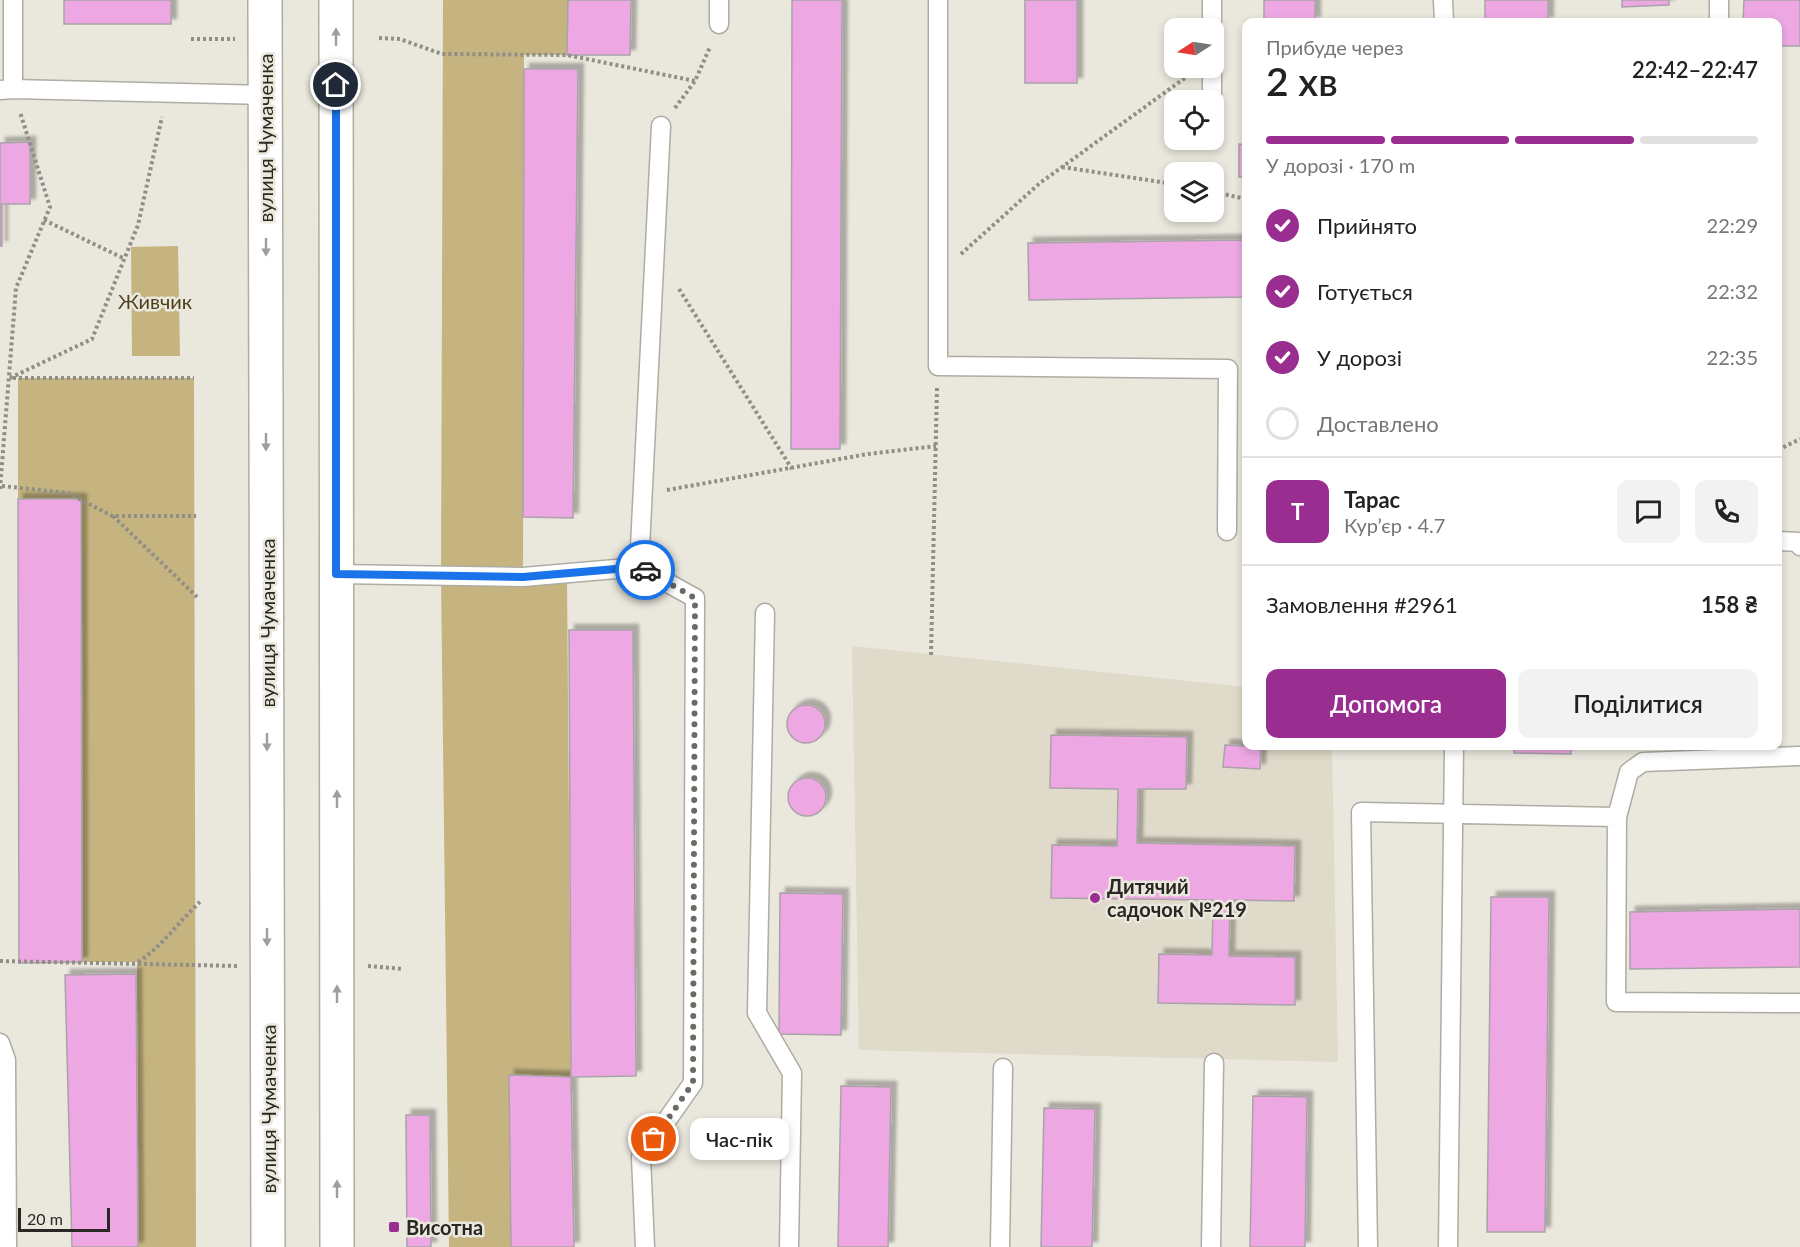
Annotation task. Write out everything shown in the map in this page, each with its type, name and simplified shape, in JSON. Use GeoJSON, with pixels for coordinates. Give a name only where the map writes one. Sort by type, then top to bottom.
{"type":"FeatureCollection","features":[{"type":"Feature","properties":{"kind":"street","name":"вулиця Чумаченка"},"geometry":{"type":"LineString","coordinates":[[265,0],[268,1247]]}},
{"type":"Feature","properties":{"kind":"street"},"geometry":{"type":"LineString","coordinates":[[336,0],[337,1247]]}},
{"type":"Feature","properties":{"kind":"lane"},"geometry":{"type":"LineString","coordinates":[[13,0],[7,90],[265,95]]}},
{"type":"Feature","properties":{"kind":"lane"},"geometry":{"type":"LineString","coordinates":[[719,0],[719,24]]}},
{"type":"Feature","properties":{"kind":"lane"},"geometry":{"type":"LineString","coordinates":[[938,0],[938,366],[1228,369],[1227,531]]}},
{"type":"Feature","properties":{"kind":"lane"},"geometry":{"type":"LineString","coordinates":[[1212,0],[1212,18]]}},
{"type":"Feature","properties":{"kind":"lane"},"geometry":{"type":"LineString","coordinates":[[1443,0],[1444,18]]}},
{"type":"Feature","properties":{"kind":"lane"},"geometry":{"type":"LineString","coordinates":[[1719,0],[1719,18]]}},
{"type":"Feature","properties":{"kind":"lane"},"geometry":{"type":"LineString","coordinates":[[639,567],[661,126]]}},
{"type":"Feature","properties":{"kind":"lane"},"geometry":{"type":"LineString","coordinates":[[1782,541],[1799,542],[1800,546]]}},
{"type":"Feature","properties":{"kind":"lane"},"geometry":{"type":"LineString","coordinates":[[336,574],[523,577],[639,567],[695,598],[693,1083],[641,1157],[645,1247]]}},
{"type":"Feature","properties":{"kind":"lane"},"geometry":{"type":"LineString","coordinates":[[765,613],[757,1013],[792,1073],[789,1247]]}},
{"type":"Feature","properties":{"kind":"lane"},"geometry":{"type":"LineString","coordinates":[[1448,1247],[1454,750]]}},
{"type":"Feature","properties":{"kind":"lane"},"geometry":{"type":"LineString","coordinates":[[1651,750],[1643,762],[1629,772],[1617,817],[1616,1002],[1800,1003]]}},
{"type":"Feature","properties":{"kind":"lane"},"geometry":{"type":"LineString","coordinates":[[1643,762],[1800,756]]}},
{"type":"Feature","properties":{"kind":"lane"},"geometry":{"type":"LineString","coordinates":[[1368,1247],[1361,812],[1454,816],[1617,817]]}},
{"type":"Feature","properties":{"kind":"lane"},"geometry":{"type":"LineString","coordinates":[[0,1042],[6,1060],[6,1247]]}},
{"type":"Feature","properties":{"kind":"lane"},"geometry":{"type":"LineString","coordinates":[[1210,1247],[1214,1063]]}},
{"type":"Feature","properties":{"kind":"lane"},"geometry":{"type":"LineString","coordinates":[[1000,1247],[1003,1068]]}},
{"type":"Feature","properties":{"kind":"path"},"geometry":{"type":"LineString","coordinates":[[661,126],[695,81],[719,24]]}},
{"type":"Feature","properties":{"kind":"path"},"geometry":{"type":"LineString","coordinates":[[379,38],[400,39],[442,54],[567,56],[695,81]]}},
{"type":"Feature","properties":{"kind":"path"},"geometry":{"type":"LineString","coordinates":[[192,39],[236,39]]}},
{"type":"Feature","properties":{"kind":"path"},"geometry":{"type":"LineString","coordinates":[[938,275],[1040,183],[1184,78]]}},
{"type":"Feature","properties":{"kind":"path"},"geometry":{"type":"LineString","coordinates":[[7,90],[50,207],[16,288],[1,487],[68,493],[112,516],[196,597]]}},
{"type":"Feature","properties":{"kind":"path"},"geometry":{"type":"LineString","coordinates":[[10,378],[92,339],[138,225],[168,93]]}},
{"type":"Feature","properties":{"kind":"path"},"geometry":{"type":"LineString","coordinates":[[1061,167],[1164,182]]}},
{"type":"Feature","properties":{"kind":"path"},"geometry":{"type":"LineString","coordinates":[[1224,194],[1242,198]]}},
{"type":"Feature","properties":{"kind":"path"},"geometry":{"type":"LineString","coordinates":[[44,220],[125,259]]}},
{"type":"Feature","properties":{"kind":"path"},"geometry":{"type":"LineString","coordinates":[[655,252],[792,469]]}},
{"type":"Feature","properties":{"kind":"path"},"geometry":{"type":"LineString","coordinates":[[931,654],[938,366]]}},
{"type":"Feature","properties":{"kind":"path"},"geometry":{"type":"LineString","coordinates":[[10,378],[194,378]]}},
{"type":"Feature","properties":{"kind":"path"},"geometry":{"type":"LineString","coordinates":[[0,422],[7,422]]}},
{"type":"Feature","properties":{"kind":"path"},"geometry":{"type":"LineString","coordinates":[[1782,448],[1800,439]]}},
{"type":"Feature","properties":{"kind":"path"},"geometry":{"type":"LineString","coordinates":[[643,495],[868,454],[936,446]]}},
{"type":"Feature","properties":{"kind":"path"},"geometry":{"type":"LineString","coordinates":[[112,516],[196,516]]}},
{"type":"Feature","properties":{"kind":"path"},"geometry":{"type":"LineString","coordinates":[[137,962],[167,938],[200,902]]}},
{"type":"Feature","properties":{"kind":"path"},"geometry":{"type":"LineString","coordinates":[[0,961],[137,962],[241,966]]}},
{"type":"Feature","properties":{"kind":"path"},"geometry":{"type":"LineString","coordinates":[[368,966],[403,969]]}},
{"type":"Feature","properties":{"kind":"shaded area","name":"Дитячий садочок №219"},"geometry":{"type":"Polygon","coordinates":[[[852,646],[1242,687],[1242,750],[1332,750],[1338,1062],[859,1050],[852,646]]]}},
{"type":"Feature","properties":{"kind":"green space"},"geometry":{"type":"Polygon","coordinates":[[[443,0],[568,0],[567,55],[524,55],[523,576],[567,575],[571,1077],[509,1076],[511,1247],[449,1247],[441,576],[443,0]]]}},
{"type":"Feature","properties":{"kind":"green space","name":"Живчик"},"geometry":{"type":"Polygon","coordinates":[[[178,246],[180,356],[132,356],[131,247],[178,246]]]}},
{"type":"Feature","properties":{"kind":"green space"},"geometry":{"type":"Polygon","coordinates":[[[18,378],[194,378],[196,1247],[138,1247],[137,962],[82,962],[81,500],[18,499],[18,378]]]}},
{"type":"Feature","properties":{"kind":"building"},"geometry":{"type":"Polygon","coordinates":[[[64,0],[171,0],[171,24],[64,24],[64,0]]]}},
{"type":"Feature","properties":{"kind":"building"},"geometry":{"type":"Polygon","coordinates":[[[568,0],[631,0],[630,55],[567,55],[568,0]]]}},
{"type":"Feature","properties":{"kind":"building"},"geometry":{"type":"Polygon","coordinates":[[[792,0],[842,0],[840,449],[791,449],[792,0]]]}},
{"type":"Feature","properties":{"kind":"building"},"geometry":{"type":"Polygon","coordinates":[[[1025,0],[1077,0],[1077,83],[1025,83],[1025,0]]]}},
{"type":"Feature","properties":{"kind":"building"},"geometry":{"type":"Polygon","coordinates":[[[1264,0],[1315,0],[1315,18],[1264,18],[1264,0]]]}},
{"type":"Feature","properties":{"kind":"building"},"geometry":{"type":"Polygon","coordinates":[[[1485,0],[1548,0],[1548,18],[1485,18],[1485,0]]]}},
{"type":"Feature","properties":{"kind":"building"},"geometry":{"type":"Polygon","coordinates":[[[1622,0],[1669,0],[1669,5],[1622,7],[1622,0]]]}},
{"type":"Feature","properties":{"kind":"building"},"geometry":{"type":"Polygon","coordinates":[[[1744,0],[1800,0],[1800,46],[1782,46],[1782,18],[1743,18],[1744,0]]]}},
{"type":"Feature","properties":{"kind":"building"},"geometry":{"type":"Polygon","coordinates":[[[524,69],[578,69],[573,518],[523,517],[524,69]]]}},
{"type":"Feature","properties":{"kind":"building"},"geometry":{"type":"Polygon","coordinates":[[[30,142],[30,204],[2,204],[2,246],[0,246],[0,143],[30,142]]]}},
{"type":"Feature","properties":{"kind":"building"},"geometry":{"type":"Polygon","coordinates":[[[1239,144],[1242,144],[1242,177],[1239,177],[1239,144]]]}},
{"type":"Feature","properties":{"kind":"building"},"geometry":{"type":"Polygon","coordinates":[[[1242,240],[1242,297],[1029,300],[1028,243],[1242,240]]]}},
{"type":"Feature","properties":{"kind":"building"},"geometry":{"type":"Polygon","coordinates":[[[18,499],[81,499],[82,962],[19,963],[18,499]]]}},
{"type":"Feature","properties":{"kind":"building"},"geometry":{"type":"Polygon","coordinates":[[[569,630],[633,630],[636,1076],[571,1077],[569,630]]]}},
{"type":"Feature","properties":{"kind":"building"},"geometry":{"type":"Polygon","coordinates":[[[806,705],[819,711],[825,724],[819,737],[806,743],[793,737],[787,724],[793,711],[806,705]]]}},
{"type":"Feature","properties":{"kind":"building","name":"Дитячий садочок №219"},"geometry":{"type":"Polygon","coordinates":[[[1051,735],[1187,737],[1186,789],[1138,789],[1137,843],[1295,846],[1294,901],[1230,900],[1229,956],[1295,957],[1295,1005],[1158,1003],[1159,954],[1212,955],[1213,900],[1051,898],[1052,845],[1117,846],[1118,789],[1050,788],[1051,735]]]}},
{"type":"Feature","properties":{"kind":"building"},"geometry":{"type":"Polygon","coordinates":[[[1225,745],[1242,746],[1242,750],[1261,750],[1260,769],[1223,767],[1225,745]]]}},
{"type":"Feature","properties":{"kind":"building"},"geometry":{"type":"Polygon","coordinates":[[[1514,750],[1571,750],[1571,754],[1514,753],[1514,750]]]}},
{"type":"Feature","properties":{"kind":"building"},"geometry":{"type":"Polygon","coordinates":[[[807,778],[820,784],[826,797],[820,810],[807,816],[794,810],[788,797],[794,784],[807,778]]]}},
{"type":"Feature","properties":{"kind":"building"},"geometry":{"type":"Polygon","coordinates":[[[780,893],[843,894],[841,1035],[779,1034],[780,893]]]}},
{"type":"Feature","properties":{"kind":"building"},"geometry":{"type":"Polygon","coordinates":[[[1491,897],[1549,897],[1545,1232],[1487,1232],[1491,897]]]}},
{"type":"Feature","properties":{"kind":"building"},"geometry":{"type":"Polygon","coordinates":[[[1800,909],[1800,967],[1630,969],[1630,912],[1800,909]]]}},
{"type":"Feature","properties":{"kind":"building"},"geometry":{"type":"Polygon","coordinates":[[[136,974],[138,1247],[72,1247],[65,975],[136,974]]]}},
{"type":"Feature","properties":{"kind":"building"},"geometry":{"type":"Polygon","coordinates":[[[509,1075],[571,1077],[574,1247],[511,1247],[509,1075]]]}},
{"type":"Feature","properties":{"kind":"building"},"geometry":{"type":"Polygon","coordinates":[[[841,1086],[891,1087],[888,1247],[838,1247],[841,1086]]]}},
{"type":"Feature","properties":{"kind":"building"},"geometry":{"type":"Polygon","coordinates":[[[1253,1096],[1307,1097],[1305,1247],[1250,1247],[1253,1096]]]}},
{"type":"Feature","properties":{"kind":"building"},"geometry":{"type":"Polygon","coordinates":[[[1044,1108],[1095,1109],[1092,1247],[1041,1247],[1044,1108]]]}},
{"type":"Feature","properties":{"kind":"building"},"geometry":{"type":"Polygon","coordinates":[[[406,1115],[430,1115],[431,1247],[407,1247],[406,1115]]]}},
{"type":"Feature","properties":{"kind":"way so far"},"geometry":{"type":"LineString","coordinates":[[645,570],[695,598],[693,1083],[654,1139]]}},
{"type":"Feature","properties":{"kind":"place","name":"Дитячий садочок №219"},"geometry":{"type":"Point","coordinates":[1095,898]}},
{"type":"Feature","properties":{"kind":"place","name":"Час-пік"},"geometry":{"type":"Point","coordinates":[654,1139]}},
{"type":"Feature","properties":{"kind":"place","name":"Висотна"},"geometry":{"type":"Point","coordinates":[394,1227]}},
{"type":"Feature","properties":{"kind":"route"},"geometry":{"type":"LineString","coordinates":[[336,85],[336,574],[523,577],[639,567],[645,570]]}}]}
